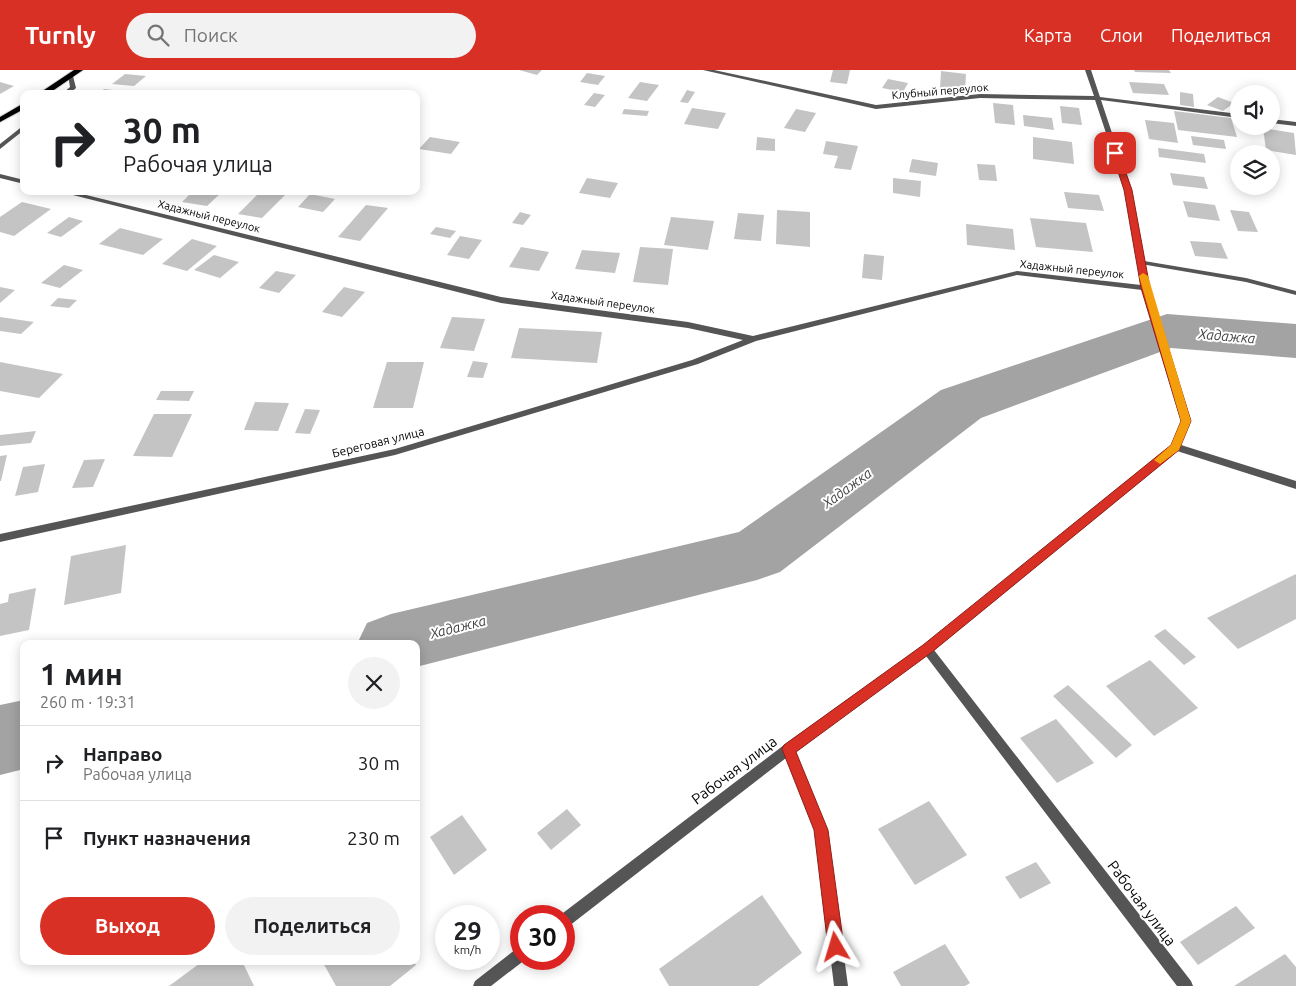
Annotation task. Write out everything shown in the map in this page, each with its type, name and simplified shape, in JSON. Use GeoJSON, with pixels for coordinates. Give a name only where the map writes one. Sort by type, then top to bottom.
{"type":"FeatureCollection","features":[{"type":"Feature","properties":{"kind":"main road"},"geometry":{"type":"LineString","coordinates":[[48,90],[79,70]]}},
{"type":"Feature","properties":{"kind":"main road"},"geometry":{"type":"LineString","coordinates":[[0,120],[20,108]]}},
{"type":"Feature","properties":{"kind":"street","name":"Клубный переулок"},"geometry":{"type":"LineString","coordinates":[[706,70],[876,107],[980,96],[1097,98],[1230,115]]}},
{"type":"Feature","properties":{"kind":"street"},"geometry":{"type":"LineString","coordinates":[[1088,70],[1128,190],[1145,288],[1177,385],[1186,421],[1176,447],[1296,485]]}},
{"type":"Feature","properties":{"kind":"street"},"geometry":{"type":"LineString","coordinates":[[70,76],[73,88],[70,90]]}},
{"type":"Feature","properties":{"kind":"street"},"geometry":{"type":"LineString","coordinates":[[1280,122],[1296,124]]}},
{"type":"Feature","properties":{"kind":"street"},"geometry":{"type":"LineString","coordinates":[[0,147],[20,130]]}},
{"type":"Feature","properties":{"kind":"street"},"geometry":{"type":"LineString","coordinates":[[0,176],[20,181]]}},
{"type":"Feature","properties":{"kind":"street","name":"Хадажный переулок"},"geometry":{"type":"LineString","coordinates":[[76,195],[501,300],[688,325],[753,339],[1017,273],[1145,288]]}},
{"type":"Feature","properties":{"kind":"street"},"geometry":{"type":"LineString","coordinates":[[1141,262],[1246,280],[1296,293]]}},
{"type":"Feature","properties":{"kind":"street","name":"Береговая улица"},"geometry":{"type":"LineString","coordinates":[[0,538],[395,452],[695,362],[753,339]]}},
{"type":"Feature","properties":{"kind":"street","name":"Рабочая улица"},"geometry":{"type":"LineString","coordinates":[[575,914],[788,749],[927,648],[1176,447]]}},
{"type":"Feature","properties":{"kind":"street","name":"Рабочая улица"},"geometry":{"type":"LineString","coordinates":[[927,648],[1186,986]]}},
{"type":"Feature","properties":{"kind":"street"},"geometry":{"type":"LineString","coordinates":[[788,749],[821,830],[841,986]]}},
{"type":"Feature","properties":{"kind":"street"},"geometry":{"type":"LineString","coordinates":[[480,986],[510,963]]}},
{"type":"Feature","properties":{"kind":"building"},"geometry":{"type":"Polygon","coordinates":[[[519,70],[542,70],[537,75],[519,70]]]}},
{"type":"Feature","properties":{"kind":"building"},"geometry":{"type":"Polygon","coordinates":[[[833,70],[850,70],[847,84],[830,82],[833,70]]]}},
{"type":"Feature","properties":{"kind":"building"},"geometry":{"type":"Polygon","coordinates":[[[1134,70],[1169,70],[1171,73],[1135,72],[1134,70]]]}},
{"type":"Feature","properties":{"kind":"building"},"geometry":{"type":"Polygon","coordinates":[[[941,71],[966,74],[965,92],[940,89],[941,71]]]}},
{"type":"Feature","properties":{"kind":"building"},"geometry":{"type":"Polygon","coordinates":[[[587,73],[605,76],[598,85],[580,82],[587,73]]]}},
{"type":"Feature","properties":{"kind":"building"},"geometry":{"type":"Polygon","coordinates":[[[125,74],[146,76],[134,86],[112,84],[125,74]]]}},
{"type":"Feature","properties":{"kind":"building"},"geometry":{"type":"Polygon","coordinates":[[[888,79],[908,83],[903,92],[882,88],[888,79]]]}},
{"type":"Feature","properties":{"kind":"building"},"geometry":{"type":"Polygon","coordinates":[[[0,82],[14,86],[0,94],[0,82]]]}},
{"type":"Feature","properties":{"kind":"building"},"geometry":{"type":"Polygon","coordinates":[[[640,82],[659,85],[647,101],[628,98],[640,82]]]}},
{"type":"Feature","properties":{"kind":"building"},"geometry":{"type":"Polygon","coordinates":[[[1129,82],[1164,84],[1169,95],[1133,93],[1129,82]]]}},
{"type":"Feature","properties":{"kind":"building"},"geometry":{"type":"Polygon","coordinates":[[[687,90],[695,92],[688,103],[680,102],[687,90]]]}},
{"type":"Feature","properties":{"kind":"building"},"geometry":{"type":"Polygon","coordinates":[[[1180,92],[1193,94],[1194,107],[1180,105],[1180,92]]]}},
{"type":"Feature","properties":{"kind":"building"},"geometry":{"type":"Polygon","coordinates":[[[594,93],[605,95],[595,107],[584,105],[594,93]]]}},
{"type":"Feature","properties":{"kind":"building"},"geometry":{"type":"Polygon","coordinates":[[[1218,97],[1230,102],[1230,106],[1223,111],[1207,105],[1218,97]]]}},
{"type":"Feature","properties":{"kind":"building"},"geometry":{"type":"Polygon","coordinates":[[[993,103],[1013,105],[1015,125],[995,123],[993,103]]]}},
{"type":"Feature","properties":{"kind":"building"},"geometry":{"type":"Polygon","coordinates":[[[1060,106],[1079,108],[1082,125],[1062,123],[1060,106]]]}},
{"type":"Feature","properties":{"kind":"building"},"geometry":{"type":"Polygon","coordinates":[[[692,108],[726,113],[718,129],[684,124],[692,108]]]}},
{"type":"Feature","properties":{"kind":"building"},"geometry":{"type":"Polygon","coordinates":[[[624,109],[649,111],[647,116],[622,114],[624,109]]]}},
{"type":"Feature","properties":{"kind":"building"},"geometry":{"type":"Polygon","coordinates":[[[796,109],[816,113],[805,132],[784,128],[796,109]]]}},
{"type":"Feature","properties":{"kind":"building"},"geometry":{"type":"Polygon","coordinates":[[[1174,111],[1230,118],[1230,135],[1236,135],[1237,137],[1178,130],[1174,111]]]}},
{"type":"Feature","properties":{"kind":"building"},"geometry":{"type":"Polygon","coordinates":[[[1023,115],[1052,118],[1054,130],[1024,126],[1023,115]]]}},
{"type":"Feature","properties":{"kind":"building"},"geometry":{"type":"Polygon","coordinates":[[[1145,120],[1174,123],[1178,143],[1149,139],[1145,120]]]}},
{"type":"Feature","properties":{"kind":"building"},"geometry":{"type":"Polygon","coordinates":[[[1280,131],[1294,133],[1296,155],[1280,152],[1280,145],[1265,145],[1264,135],[1280,135],[1280,131]]]}},
{"type":"Feature","properties":{"kind":"building"},"geometry":{"type":"Polygon","coordinates":[[[1191,136],[1224,140],[1226,149],[1193,145],[1191,136]]]}},
{"type":"Feature","properties":{"kind":"building"},"geometry":{"type":"Polygon","coordinates":[[[430,137],[460,142],[451,154],[420,148],[430,137]]]}},
{"type":"Feature","properties":{"kind":"building"},"geometry":{"type":"Polygon","coordinates":[[[757,137],[775,139],[775,151],[756,150],[757,137]]]}},
{"type":"Feature","properties":{"kind":"building"},"geometry":{"type":"Polygon","coordinates":[[[1033,137],[1072,142],[1074,164],[1033,159],[1033,137]]]}},
{"type":"Feature","properties":{"kind":"building"},"geometry":{"type":"Polygon","coordinates":[[[826,141],[858,146],[851,170],[834,168],[838,156],[823,154],[826,141]]]}},
{"type":"Feature","properties":{"kind":"building"},"geometry":{"type":"Polygon","coordinates":[[[1158,148],[1204,154],[1206,163],[1159,157],[1158,148]]]}},
{"type":"Feature","properties":{"kind":"building"},"geometry":{"type":"Polygon","coordinates":[[[912,159],[938,163],[936,176],[909,172],[912,159]]]}},
{"type":"Feature","properties":{"kind":"building"},"geometry":{"type":"Polygon","coordinates":[[[977,164],[995,165],[997,181],[979,180],[977,164]]]}},
{"type":"Feature","properties":{"kind":"building"},"geometry":{"type":"Polygon","coordinates":[[[1170,173],[1204,177],[1208,189],[1173,185],[1170,173]]]}},
{"type":"Feature","properties":{"kind":"building"},"geometry":{"type":"Polygon","coordinates":[[[587,178],[618,183],[610,198],[579,193],[587,178]]]}},
{"type":"Feature","properties":{"kind":"building"},"geometry":{"type":"Polygon","coordinates":[[[893,178],[921,181],[920,197],[893,193],[893,178]]]}},
{"type":"Feature","properties":{"kind":"building"},"geometry":{"type":"Polygon","coordinates":[[[1064,192],[1099,195],[1104,211],[1068,208],[1064,192]]]}},
{"type":"Feature","properties":{"kind":"building"},"geometry":{"type":"Polygon","coordinates":[[[189,195],[219,195],[207,206],[182,202],[189,195]]]}},
{"type":"Feature","properties":{"kind":"building"},"geometry":{"type":"Polygon","coordinates":[[[257,195],[285,195],[262,218],[238,214],[257,195]]]}},
{"type":"Feature","properties":{"kind":"building"},"geometry":{"type":"Polygon","coordinates":[[[309,195],[335,199],[323,212],[298,207],[309,195]]]}},
{"type":"Feature","properties":{"kind":"building"},"geometry":{"type":"Polygon","coordinates":[[[1183,201],[1215,205],[1220,221],[1188,217],[1183,201]]]}},
{"type":"Feature","properties":{"kind":"building"},"geometry":{"type":"Polygon","coordinates":[[[22,202],[51,209],[14,236],[0,232],[0,217],[22,202]]]}},
{"type":"Feature","properties":{"kind":"building"},"geometry":{"type":"Polygon","coordinates":[[[366,205],[388,208],[360,241],[338,237],[366,205]]]}},
{"type":"Feature","properties":{"kind":"building"},"geometry":{"type":"Polygon","coordinates":[[[777,210],[810,212],[810,247],[776,244],[777,210]]]}},
{"type":"Feature","properties":{"kind":"building"},"geometry":{"type":"Polygon","coordinates":[[[1230,210],[1249,212],[1258,232],[1238,231],[1230,210]]]}},
{"type":"Feature","properties":{"kind":"building"},"geometry":{"type":"Polygon","coordinates":[[[520,212],[531,215],[523,225],[512,223],[520,212]]]}},
{"type":"Feature","properties":{"kind":"building"},"geometry":{"type":"Polygon","coordinates":[[[738,213],[764,215],[761,241],[734,239],[738,213]]]}},
{"type":"Feature","properties":{"kind":"building"},"geometry":{"type":"Polygon","coordinates":[[[69,217],[83,221],[61,237],[47,233],[69,217]]]}},
{"type":"Feature","properties":{"kind":"building"},"geometry":{"type":"Polygon","coordinates":[[[671,217],[714,221],[708,250],[664,245],[671,217]]]}},
{"type":"Feature","properties":{"kind":"building"},"geometry":{"type":"Polygon","coordinates":[[[1030,218],[1086,223],[1093,252],[1036,247],[1030,218]]]}},
{"type":"Feature","properties":{"kind":"building"},"geometry":{"type":"Polygon","coordinates":[[[966,224],[1013,229],[1015,250],[967,245],[966,224]]]}},
{"type":"Feature","properties":{"kind":"building"},"geometry":{"type":"Polygon","coordinates":[[[436,227],[456,231],[450,238],[430,234],[436,227]]]}},
{"type":"Feature","properties":{"kind":"building"},"geometry":{"type":"Polygon","coordinates":[[[120,228],[163,239],[143,255],[99,244],[120,228]]]}},
{"type":"Feature","properties":{"kind":"building"},"geometry":{"type":"Polygon","coordinates":[[[460,236],[482,240],[469,259],[447,255],[460,236]]]}},
{"type":"Feature","properties":{"kind":"building"},"geometry":{"type":"Polygon","coordinates":[[[192,239],[217,246],[187,271],[162,264],[192,239]]]}},
{"type":"Feature","properties":{"kind":"building"},"geometry":{"type":"Polygon","coordinates":[[[1190,241],[1221,243],[1228,259],[1195,256],[1190,241]]]}},
{"type":"Feature","properties":{"kind":"building"},"geometry":{"type":"Polygon","coordinates":[[[521,247],[549,252],[539,271],[509,267],[521,247]]]}},
{"type":"Feature","properties":{"kind":"building"},"geometry":{"type":"Polygon","coordinates":[[[640,247],[673,249],[668,285],[633,282],[640,247]]]}},
{"type":"Feature","properties":{"kind":"building"},"geometry":{"type":"Polygon","coordinates":[[[582,250],[620,253],[615,273],[575,269],[582,250]]]}},
{"type":"Feature","properties":{"kind":"building"},"geometry":{"type":"Polygon","coordinates":[[[864,254],[884,256],[882,280],[862,278],[864,254]]]}},
{"type":"Feature","properties":{"kind":"building"},"geometry":{"type":"Polygon","coordinates":[[[214,255],[239,262],[220,278],[194,270],[214,255]]]}},
{"type":"Feature","properties":{"kind":"building"},"geometry":{"type":"Polygon","coordinates":[[[64,265],[83,270],[60,288],[41,283],[64,265]]]}},
{"type":"Feature","properties":{"kind":"building"},"geometry":{"type":"Polygon","coordinates":[[[276,271],[296,275],[279,293],[259,288],[276,271]]]}},
{"type":"Feature","properties":{"kind":"building"},"geometry":{"type":"Polygon","coordinates":[[[0,287],[15,290],[0,303],[0,287]]]}},
{"type":"Feature","properties":{"kind":"building"},"geometry":{"type":"Polygon","coordinates":[[[344,287],[365,292],[342,317],[322,312],[344,287]]]}},
{"type":"Feature","properties":{"kind":"building"},"geometry":{"type":"Polygon","coordinates":[[[58,298],[77,300],[69,308],[50,306],[58,298]]]}},
{"type":"Feature","properties":{"kind":"building"},"geometry":{"type":"Polygon","coordinates":[[[0,317],[34,322],[21,334],[0,331],[0,317]]]}},
{"type":"Feature","properties":{"kind":"building"},"geometry":{"type":"Polygon","coordinates":[[[452,317],[485,319],[474,351],[440,348],[452,317]]]}},
{"type":"Feature","properties":{"kind":"building"},"geometry":{"type":"Polygon","coordinates":[[[519,328],[602,332],[597,363],[511,358],[519,328]]]}},
{"type":"Feature","properties":{"kind":"building"},"geometry":{"type":"Polygon","coordinates":[[[473,361],[488,363],[483,378],[467,377],[473,361]]]}},
{"type":"Feature","properties":{"kind":"building"},"geometry":{"type":"Polygon","coordinates":[[[0,362],[63,374],[39,398],[0,391],[0,362]]]}},
{"type":"Feature","properties":{"kind":"building"},"geometry":{"type":"Polygon","coordinates":[[[387,362],[424,362],[413,408],[373,408],[387,362]]]}},
{"type":"Feature","properties":{"kind":"building"},"geometry":{"type":"Polygon","coordinates":[[[161,391],[194,391],[189,401],[156,400],[161,391]]]}},
{"type":"Feature","properties":{"kind":"building"},"geometry":{"type":"Polygon","coordinates":[[[255,402],[289,403],[278,431],[244,430],[255,402]]]}},
{"type":"Feature","properties":{"kind":"building"},"geometry":{"type":"Polygon","coordinates":[[[305,409],[320,410],[310,434],[295,433],[305,409]]]}},
{"type":"Feature","properties":{"kind":"building"},"geometry":{"type":"Polygon","coordinates":[[[154,414],[192,414],[172,457],[133,456],[154,414]]]}},
{"type":"Feature","properties":{"kind":"building"},"geometry":{"type":"Polygon","coordinates":[[[36,431],[31,443],[0,446],[0,435],[36,431]]]}},
{"type":"Feature","properties":{"kind":"building"},"geometry":{"type":"Polygon","coordinates":[[[7,455],[1,481],[0,481],[0,456],[7,455]]]}},
{"type":"Feature","properties":{"kind":"building"},"geometry":{"type":"Polygon","coordinates":[[[105,459],[93,487],[72,488],[84,460],[105,459]]]}},
{"type":"Feature","properties":{"kind":"building"},"geometry":{"type":"Polygon","coordinates":[[[45,464],[38,492],[15,496],[23,467],[45,464]]]}},
{"type":"Feature","properties":{"kind":"building"},"geometry":{"type":"Polygon","coordinates":[[[126,545],[121,593],[64,605],[71,556],[126,545]]]}},
{"type":"Feature","properties":{"kind":"building"},"geometry":{"type":"Polygon","coordinates":[[[1296,574],[1296,619],[1238,649],[1207,618],[1296,574]]]}},
{"type":"Feature","properties":{"kind":"building"},"geometry":{"type":"Polygon","coordinates":[[[36,588],[29,630],[0,636],[0,604],[8,602],[9,594],[36,588]]]}},
{"type":"Feature","properties":{"kind":"building"},"geometry":{"type":"Polygon","coordinates":[[[1165,629],[1196,657],[1184,665],[1154,636],[1165,629]]]}},
{"type":"Feature","properties":{"kind":"building"},"geometry":{"type":"Polygon","coordinates":[[[1150,660],[1198,708],[1154,736],[1106,686],[1150,660]]]}},
{"type":"Feature","properties":{"kind":"building"},"geometry":{"type":"Polygon","coordinates":[[[1068,685],[1132,745],[1116,758],[1053,696],[1068,685]]]}},
{"type":"Feature","properties":{"kind":"building"},"geometry":{"type":"Polygon","coordinates":[[[1056,719],[1094,763],[1057,783],[1020,738],[1056,719]]]}},
{"type":"Feature","properties":{"kind":"building"},"geometry":{"type":"Polygon","coordinates":[[[929,801],[967,855],[915,885],[878,829],[929,801]]]}},
{"type":"Feature","properties":{"kind":"building"},"geometry":{"type":"Polygon","coordinates":[[[567,809],[581,825],[551,850],[537,833],[567,809]]]}},
{"type":"Feature","properties":{"kind":"building"},"geometry":{"type":"Polygon","coordinates":[[[462,815],[487,850],[454,875],[430,837],[462,815]]]}},
{"type":"Feature","properties":{"kind":"building"},"geometry":{"type":"Polygon","coordinates":[[[1036,862],[1051,883],[1020,899],[1005,877],[1036,862]]]}},
{"type":"Feature","properties":{"kind":"building"},"geometry":{"type":"Polygon","coordinates":[[[762,895],[802,953],[758,986],[669,986],[659,969],[762,895]]]}},
{"type":"Feature","properties":{"kind":"building"},"geometry":{"type":"Polygon","coordinates":[[[1236,906],[1255,928],[1198,965],[1180,942],[1236,906]]]}},
{"type":"Feature","properties":{"kind":"building"},"geometry":{"type":"Polygon","coordinates":[[[945,944],[970,983],[965,986],[901,986],[893,972],[945,944]]]}},
{"type":"Feature","properties":{"kind":"building"},"geometry":{"type":"Polygon","coordinates":[[[1285,954],[1296,967],[1296,986],[1234,986],[1285,954]]]}},
{"type":"Feature","properties":{"kind":"building"},"geometry":{"type":"Polygon","coordinates":[[[198,965],[244,965],[254,986],[169,986],[198,965]]]}},
{"type":"Feature","properties":{"kind":"building"},"geometry":{"type":"Polygon","coordinates":[[[324,965],[416,965],[390,986],[336,986],[324,965]]]}},
{"type":"Feature","properties":{"kind":"waterway","name":"Хадажка"},"geometry":{"type":"LineString","coordinates":[[407,640],[757,554],[961,404],[1167,331],[1296,341]]}},
{"type":"Feature","properties":{"kind":"waterway","name":"Хадажка"},"geometry":{"type":"LineString","coordinates":[[0,740],[20,735]]}},
{"type":"Feature","properties":{"kind":"slow traffic"},"geometry":{"type":"LineString","coordinates":[[1143,276],[1145,288],[1177,385],[1186,421],[1176,447],[1160,460]]}},
{"type":"Feature","properties":{"kind":"route"},"geometry":{"type":"LineString","coordinates":[[836,947],[821,830],[788,749],[927,648],[1176,447],[1186,421],[1177,385],[1145,288],[1128,190],[1115,153]]}}]}
